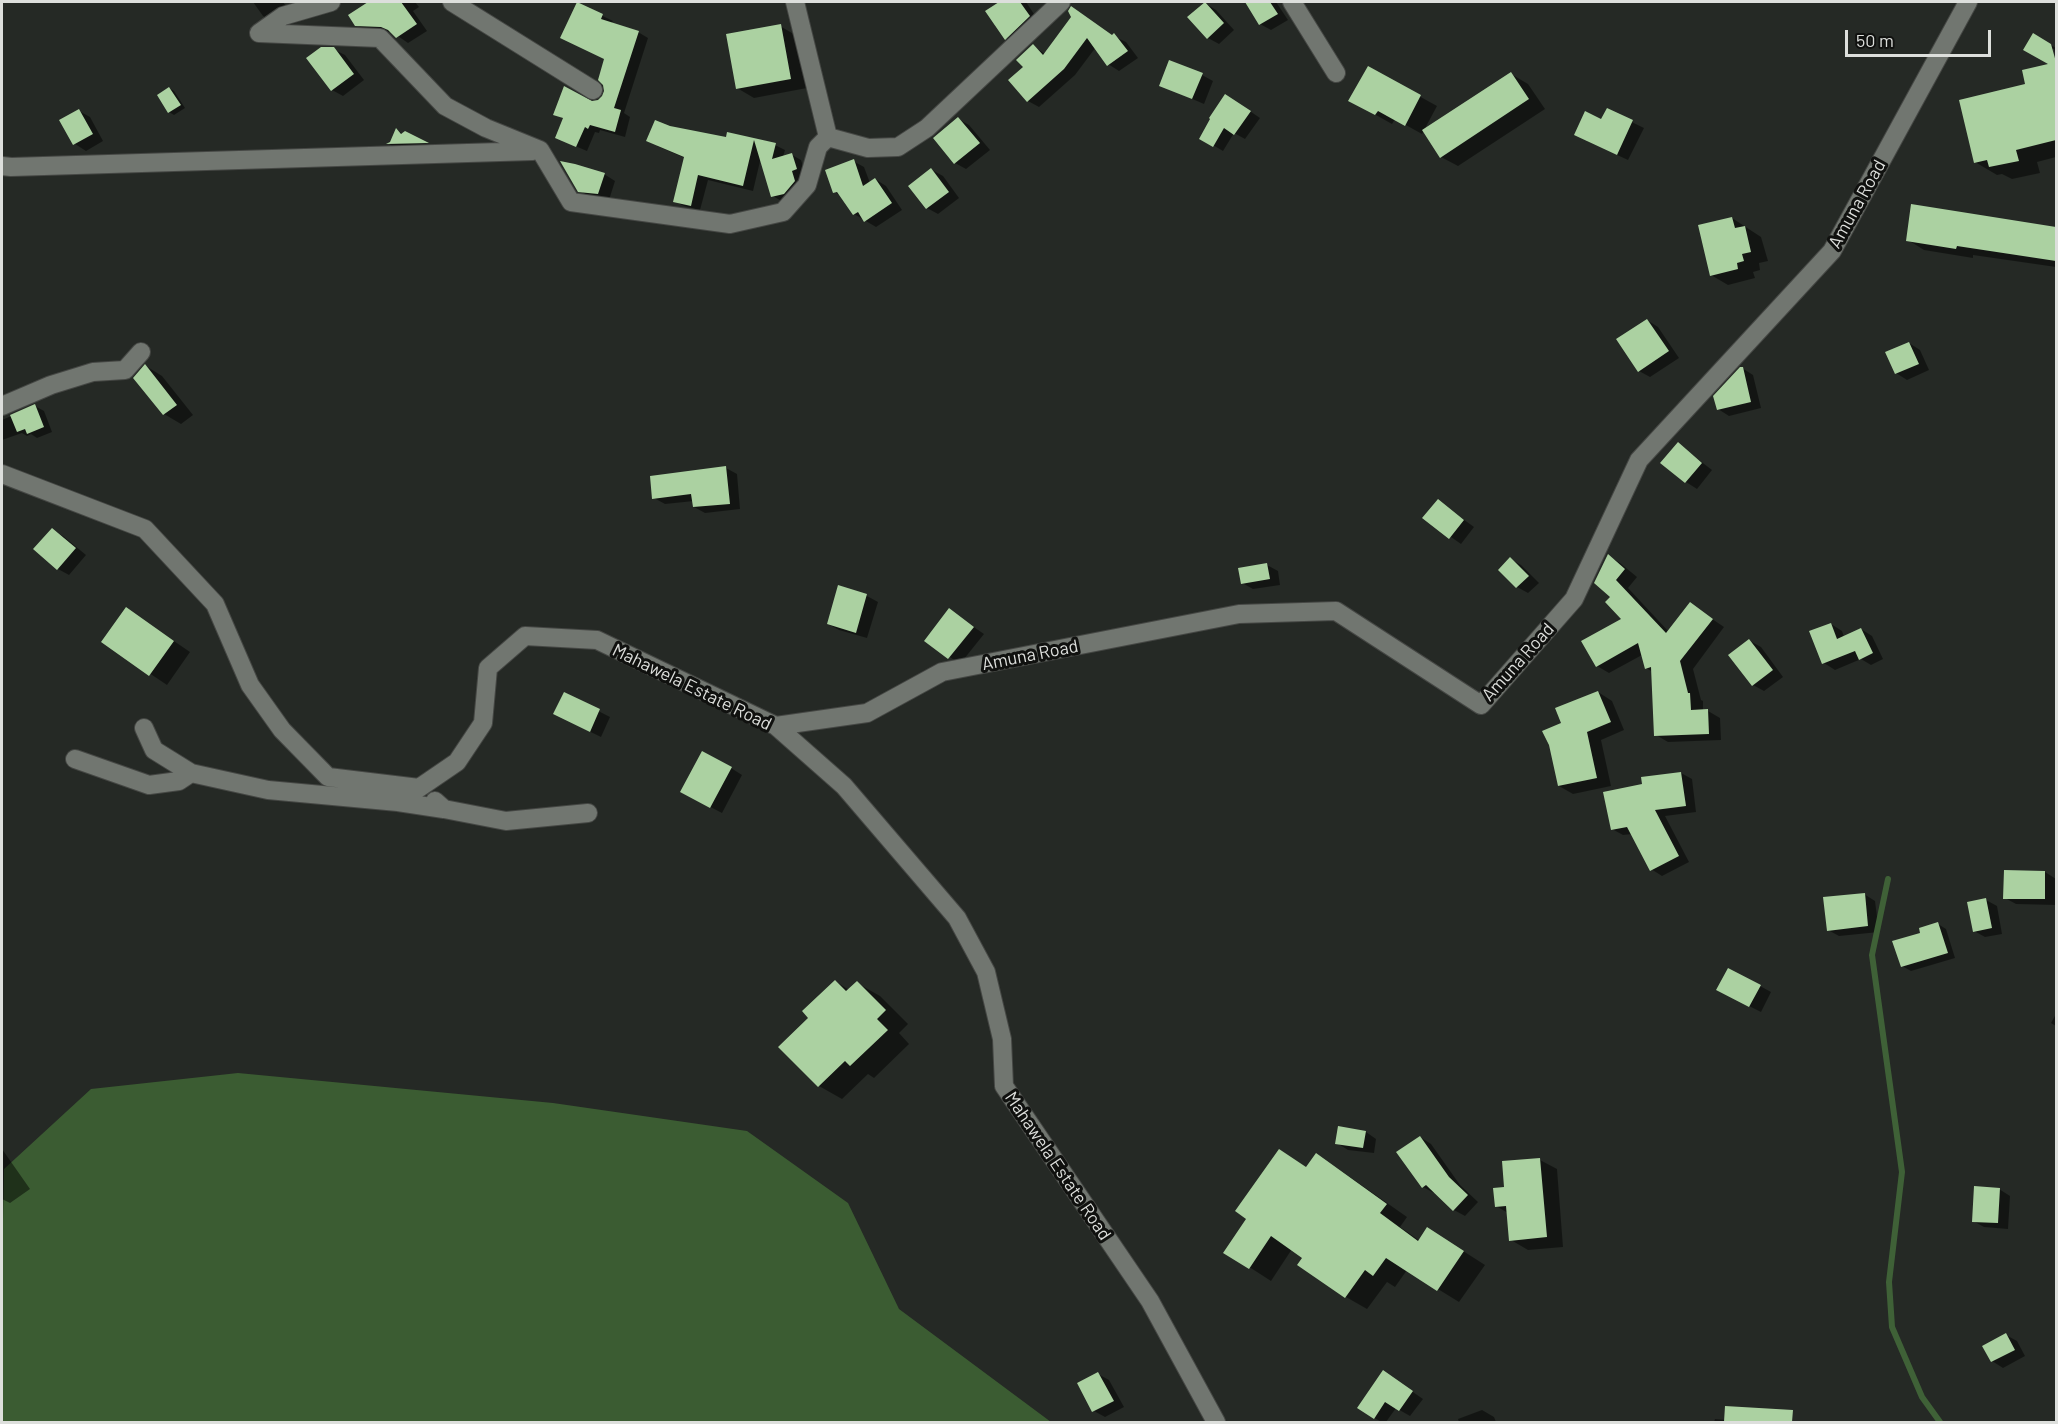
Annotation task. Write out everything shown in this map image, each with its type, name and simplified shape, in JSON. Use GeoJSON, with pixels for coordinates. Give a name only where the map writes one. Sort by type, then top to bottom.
{"type":"FeatureCollection","features":[{"type":"Feature","properties":{"kind":"street"},"geometry":{"type":"LineString","coordinates":[[331,2],[283,16],[260,33],[380,38],[445,106],[486,128],[540,150],[571,201],[730,224],[783,212],[807,185],[818,147],[828,137]]}},
{"type":"Feature","properties":{"kind":"street"},"geometry":{"type":"LineString","coordinates":[[795,2],[828,137]]}},
{"type":"Feature","properties":{"kind":"street"},"geometry":{"type":"LineString","coordinates":[[828,137],[868,148],[898,147],[927,128],[1061,2]]}},
{"type":"Feature","properties":{"kind":"street"},"geometry":{"type":"LineString","coordinates":[[1292,2],[1336,73]]}},
{"type":"Feature","properties":{"kind":"street","name":"Amuna Road"},"geometry":{"type":"LineString","coordinates":[[776,726],[867,713],[942,672],[1239,614],[1336,611],[1481,705],[1574,599],[1639,460],[1832,251],[1968,2]]}},
{"type":"Feature","properties":{"kind":"street"},"geometry":{"type":"LineString","coordinates":[[460,5],[593,90]]}},
{"type":"Feature","properties":{"kind":"street"},"geometry":{"type":"LineString","coordinates":[[2,166],[540,150]]}},
{"type":"Feature","properties":{"kind":"street"},"geometry":{"type":"LineString","coordinates":[[2,406],[51,385],[93,372],[125,370],[141,352]]}},
{"type":"Feature","properties":{"kind":"street"},"geometry":{"type":"LineString","coordinates":[[2,474],[145,530],[215,604],[250,685],[282,730],[328,777],[418,788],[444,809]]}},
{"type":"Feature","properties":{"kind":"street","name":"Mahawela Estate Road"},"geometry":{"type":"LineString","coordinates":[[418,788],[457,762],[483,723],[488,668],[525,636],[597,640],[776,726],[844,786],[957,918],[986,972],[1002,1039],[1004,1086],[1150,1301],[1216,1422]]}},
{"type":"Feature","properties":{"kind":"street"},"geometry":{"type":"LineString","coordinates":[[144,728],[154,750],[191,773],[268,790],[398,802],[506,821],[588,813]]}},
{"type":"Feature","properties":{"kind":"street"},"geometry":{"type":"LineString","coordinates":[[75,759],[149,785],[179,781],[191,773]]}},
{"type":"Feature","properties":{"kind":"green space"},"geometry":{"type":"Polygon","coordinates":[[[238,1073],[553,1103],[747,1131],[848,1203],[899,1309],[1051,1422],[2,1422],[4,1169],[91,1089],[238,1073]]]}},
{"type":"Feature","properties":{"kind":"building"},"geometry":{"type":"Polygon","coordinates":[[[368,2],[401,2],[417,24],[396,38],[381,27],[355,26],[348,15],[368,2]]]}},
{"type":"Feature","properties":{"kind":"building"},"geometry":{"type":"Polygon","coordinates":[[[577,2],[603,14],[601,19],[639,31],[614,108],[621,110],[615,132],[590,125],[588,129],[585,127],[576,147],[555,138],[563,118],[553,115],[564,86],[592,101],[598,100],[604,91],[603,85],[598,80],[604,59],[560,38],[577,2]]]}},
{"type":"Feature","properties":{"kind":"building"},"geometry":{"type":"Polygon","coordinates":[[[999,2],[1020,2],[1030,16],[1005,40],[985,11],[999,2]]]}},
{"type":"Feature","properties":{"kind":"building"},"geometry":{"type":"Polygon","coordinates":[[[1205,2],[1224,23],[1207,39],[1187,17],[1205,2]]]}},
{"type":"Feature","properties":{"kind":"building"},"geometry":{"type":"Polygon","coordinates":[[[1245,2],[1270,2],[1278,14],[1259,25],[1245,2]]]}},
{"type":"Feature","properties":{"kind":"building"},"geometry":{"type":"Polygon","coordinates":[[[1071,6],[1112,35],[1114,33],[1128,51],[1107,66],[1087,38],[1064,69],[1027,102],[1008,80],[1023,67],[1016,60],[1033,44],[1043,55],[1071,17],[1068,11],[1071,6]]]}},
{"type":"Feature","properties":{"kind":"building"},"geometry":{"type":"Polygon","coordinates":[[[781,24],[791,79],[736,89],[726,34],[781,24]]]}},
{"type":"Feature","properties":{"kind":"building"},"geometry":{"type":"Polygon","coordinates":[[[2033,33],[2051,44],[2056,62],[2056,140],[2016,150],[2019,161],[1989,167],[1987,160],[1974,163],[1959,100],[2025,84],[2022,70],[2048,64],[2023,50],[2033,33]]]}},
{"type":"Feature","properties":{"kind":"building"},"geometry":{"type":"Polygon","coordinates":[[[321,47],[334,47],[354,74],[331,91],[306,58],[321,47]]]}},
{"type":"Feature","properties":{"kind":"building"},"geometry":{"type":"Polygon","coordinates":[[[1169,60],[1203,73],[1192,99],[1159,86],[1169,60]]]}},
{"type":"Feature","properties":{"kind":"building"},"geometry":{"type":"Polygon","coordinates":[[[1368,66],[1421,95],[1405,126],[1378,111],[1375,115],[1348,101],[1368,66]]]}},
{"type":"Feature","properties":{"kind":"building"},"geometry":{"type":"Polygon","coordinates":[[[1511,72],[1529,99],[1440,158],[1422,130],[1511,72]]]}},
{"type":"Feature","properties":{"kind":"building"},"geometry":{"type":"Polygon","coordinates":[[[169,87],[181,105],[168,113],[157,95],[169,87]]]}},
{"type":"Feature","properties":{"kind":"building"},"geometry":{"type":"Polygon","coordinates":[[[1225,94],[1251,111],[1234,135],[1224,128],[1213,147],[1199,139],[1209,118],[1225,94]]]}},
{"type":"Feature","properties":{"kind":"building"},"geometry":{"type":"Polygon","coordinates":[[[1607,108],[1633,120],[1617,155],[1574,135],[1585,111],[1601,119],[1607,108]]]}},
{"type":"Feature","properties":{"kind":"building"},"geometry":{"type":"Polygon","coordinates":[[[79,109],[93,134],[73,145],[59,120],[79,109]]]}},
{"type":"Feature","properties":{"kind":"building"},"geometry":{"type":"Polygon","coordinates":[[[958,117],[980,143],[954,164],[933,138],[958,117]]]}},
{"type":"Feature","properties":{"kind":"building"},"geometry":{"type":"Polygon","coordinates":[[[655,120],[670,126],[726,137],[727,132],[776,143],[772,159],[792,153],[797,169],[792,171],[795,181],[784,194],[771,197],[754,140],[743,186],[698,175],[691,206],[673,202],[684,157],[646,141],[655,120]]]}},
{"type":"Feature","properties":{"kind":"building"},"geometry":{"type":"Polygon","coordinates":[[[396,128],[401,134],[405,131],[429,143],[386,144],[390,142],[396,128]]]}},
{"type":"Feature","properties":{"kind":"building"},"geometry":{"type":"Polygon","coordinates":[[[854,159],[863,186],[875,178],[892,203],[864,222],[858,212],[853,215],[837,192],[833,193],[825,170],[854,159]]]}},
{"type":"Feature","properties":{"kind":"building"},"geometry":{"type":"Polygon","coordinates":[[[560,161],[605,173],[598,194],[578,192],[560,161]]]}},
{"type":"Feature","properties":{"kind":"building"},"geometry":{"type":"Polygon","coordinates":[[[931,168],[949,192],[926,209],[908,186],[931,168]]]}},
{"type":"Feature","properties":{"kind":"building"},"geometry":{"type":"Polygon","coordinates":[[[1911,204],[2056,227],[2056,261],[1906,241],[1911,204]]]}},
{"type":"Feature","properties":{"kind":"building"},"geometry":{"type":"Polygon","coordinates":[[[1732,217],[1735,228],[1745,226],[1751,252],[1742,254],[1744,261],[1737,263],[1738,269],[1710,276],[1698,225],[1732,217]]]}},
{"type":"Feature","properties":{"kind":"building"},"geometry":{"type":"Polygon","coordinates":[[[1647,319],[1669,351],[1638,372],[1616,339],[1647,319]]]}},
{"type":"Feature","properties":{"kind":"building"},"geometry":{"type":"Polygon","coordinates":[[[1909,342],[1919,364],[1895,374],[1885,352],[1909,342]]]}},
{"type":"Feature","properties":{"kind":"building"},"geometry":{"type":"Polygon","coordinates":[[[145,364],[177,405],[163,415],[133,378],[145,364]]]}},
{"type":"Feature","properties":{"kind":"building"},"geometry":{"type":"Polygon","coordinates":[[[1740,367],[1743,367],[1751,402],[1717,410],[1713,396],[1740,367]]]}},
{"type":"Feature","properties":{"kind":"building"},"geometry":{"type":"Polygon","coordinates":[[[35,404],[44,427],[27,434],[25,429],[17,432],[10,415],[35,404]]]}},
{"type":"Feature","properties":{"kind":"building"},"geometry":{"type":"Polygon","coordinates":[[[1678,442],[1702,463],[1685,483],[1660,463],[1678,442]]]}},
{"type":"Feature","properties":{"kind":"building"},"geometry":{"type":"Polygon","coordinates":[[[726,466],[730,504],[693,507],[691,494],[652,499],[650,476],[726,466]]]}},
{"type":"Feature","properties":{"kind":"building"},"geometry":{"type":"Polygon","coordinates":[[[1438,499],[1464,520],[1449,539],[1422,518],[1438,499]]]}},
{"type":"Feature","properties":{"kind":"building"},"geometry":{"type":"Polygon","coordinates":[[[52,528],[76,548],[57,570],[33,549],[52,528]]]}},
{"type":"Feature","properties":{"kind":"building"},"geometry":{"type":"Polygon","coordinates":[[[1608,554],[1625,569],[1616,580],[1666,633],[1690,602],[1713,619],[1680,661],[1688,693],[1690,693],[1691,710],[1708,709],[1709,734],[1654,736],[1651,667],[1645,669],[1638,643],[1596,667],[1581,641],[1621,619],[1605,602],[1610,597],[1594,583],[1608,554]]]}},
{"type":"Feature","properties":{"kind":"building"},"geometry":{"type":"Polygon","coordinates":[[[1510,557],[1529,576],[1516,588],[1498,570],[1510,557]]]}},
{"type":"Feature","properties":{"kind":"building"},"geometry":{"type":"Polygon","coordinates":[[[1267,563],[1270,579],[1241,584],[1238,568],[1267,563]]]}},
{"type":"Feature","properties":{"kind":"building"},"geometry":{"type":"Polygon","coordinates":[[[838,585],[867,594],[856,633],[827,624],[838,585]]]}},
{"type":"Feature","properties":{"kind":"building"},"geometry":{"type":"Polygon","coordinates":[[[126,607],[174,641],[149,676],[101,642],[126,607]]]}},
{"type":"Feature","properties":{"kind":"building"},"geometry":{"type":"Polygon","coordinates":[[[949,608],[974,627],[948,659],[924,641],[949,608]]]}},
{"type":"Feature","properties":{"kind":"building"},"geometry":{"type":"Polygon","coordinates":[[[1831,623],[1837,639],[1861,628],[1873,653],[1859,660],[1855,651],[1822,664],[1809,631],[1831,623]]]}},
{"type":"Feature","properties":{"kind":"building"},"geometry":{"type":"Polygon","coordinates":[[[1749,639],[1773,670],[1752,686],[1728,655],[1749,639]]]}},
{"type":"Feature","properties":{"kind":"building"},"geometry":{"type":"Polygon","coordinates":[[[1598,691],[1611,722],[1587,732],[1597,778],[1558,786],[1549,745],[1542,731],[1561,723],[1555,708],[1598,691]]]}},
{"type":"Feature","properties":{"kind":"building"},"geometry":{"type":"Polygon","coordinates":[[[564,692],[600,709],[590,732],[553,714],[564,692]]]}},
{"type":"Feature","properties":{"kind":"building"},"geometry":{"type":"Polygon","coordinates":[[[702,751],[732,767],[710,808],[680,792],[702,751]]]}},
{"type":"Feature","properties":{"kind":"building"},"geometry":{"type":"Polygon","coordinates":[[[1681,772],[1686,806],[1655,810],[1679,856],[1650,871],[1627,827],[1611,830],[1603,792],[1642,784],[1641,777],[1681,772]]]}},
{"type":"Feature","properties":{"kind":"building"},"geometry":{"type":"Polygon","coordinates":[[[2004,870],[2045,871],[2045,899],[2003,899],[2004,870]]]}},
{"type":"Feature","properties":{"kind":"building"},"geometry":{"type":"Polygon","coordinates":[[[1865,893],[1868,926],[1827,931],[1823,897],[1865,893]]]}},
{"type":"Feature","properties":{"kind":"building"},"geometry":{"type":"Polygon","coordinates":[[[1986,898],[1992,928],[1973,932],[1967,902],[1986,898]]]}},
{"type":"Feature","properties":{"kind":"building"},"geometry":{"type":"Polygon","coordinates":[[[1938,922],[1948,953],[1901,967],[1892,941],[1920,933],[1919,928],[1938,922]]]}},
{"type":"Feature","properties":{"kind":"building"},"geometry":{"type":"Polygon","coordinates":[[[1728,968],[1761,985],[1749,1007],[1716,990],[1728,968]]]}},
{"type":"Feature","properties":{"kind":"building"},"geometry":{"type":"Polygon","coordinates":[[[835,980],[846,991],[857,981],[886,1010],[877,1019],[888,1030],[850,1066],[845,1061],[818,1087],[778,1047],[808,1018],[802,1011],[835,980]]]}},
{"type":"Feature","properties":{"kind":"building"},"geometry":{"type":"Polygon","coordinates":[[[1338,1126],[1366,1131],[1363,1148],[1335,1144],[1338,1126]]]}},
{"type":"Feature","properties":{"kind":"building"},"geometry":{"type":"Polygon","coordinates":[[[1420,1136],[1449,1177],[1468,1195],[1453,1211],[1426,1185],[1422,1188],[1396,1152],[1420,1136]]]}},
{"type":"Feature","properties":{"kind":"building"},"geometry":{"type":"Polygon","coordinates":[[[1279,1149],[1306,1167],[1316,1153],[1387,1204],[1380,1213],[1418,1241],[1427,1227],[1464,1251],[1437,1291],[1386,1258],[1373,1276],[1365,1270],[1345,1298],[1297,1265],[1302,1258],[1271,1236],[1249,1269],[1223,1253],[1246,1219],[1235,1211],[1279,1149]]]}},
{"type":"Feature","properties":{"kind":"building"},"geometry":{"type":"Polygon","coordinates":[[[1540,1158],[1547,1237],[1509,1241],[1506,1206],[1495,1207],[1493,1188],[1504,1187],[1502,1161],[1540,1158]]]}},
{"type":"Feature","properties":{"kind":"building"},"geometry":{"type":"Polygon","coordinates":[[[1974,1186],[2000,1188],[1998,1223],[1972,1222],[1974,1186]]]}},
{"type":"Feature","properties":{"kind":"building"},"geometry":{"type":"Polygon","coordinates":[[[2006,1333],[2015,1350],[1991,1362],[1982,1346],[2006,1333]]]}},
{"type":"Feature","properties":{"kind":"building"},"geometry":{"type":"Polygon","coordinates":[[[1383,1370],[1413,1391],[1399,1411],[1385,1402],[1374,1419],[1357,1408],[1383,1370]]]}},
{"type":"Feature","properties":{"kind":"building"},"geometry":{"type":"Polygon","coordinates":[[[1098,1372],[1114,1401],[1092,1412],[1077,1383],[1098,1372]]]}},
{"type":"Feature","properties":{"kind":"building"},"geometry":{"type":"Polygon","coordinates":[[[1725,1406],[1793,1410],[1792,1422],[1724,1422],[1725,1406]]]}},
{"type":"Feature","properties":{"kind":"waterway"},"geometry":{"type":"LineString","coordinates":[[1888,879],[1872,955],[1902,1172],[1889,1282],[1892,1327],[1922,1397],[1940,1422]]}}]}
